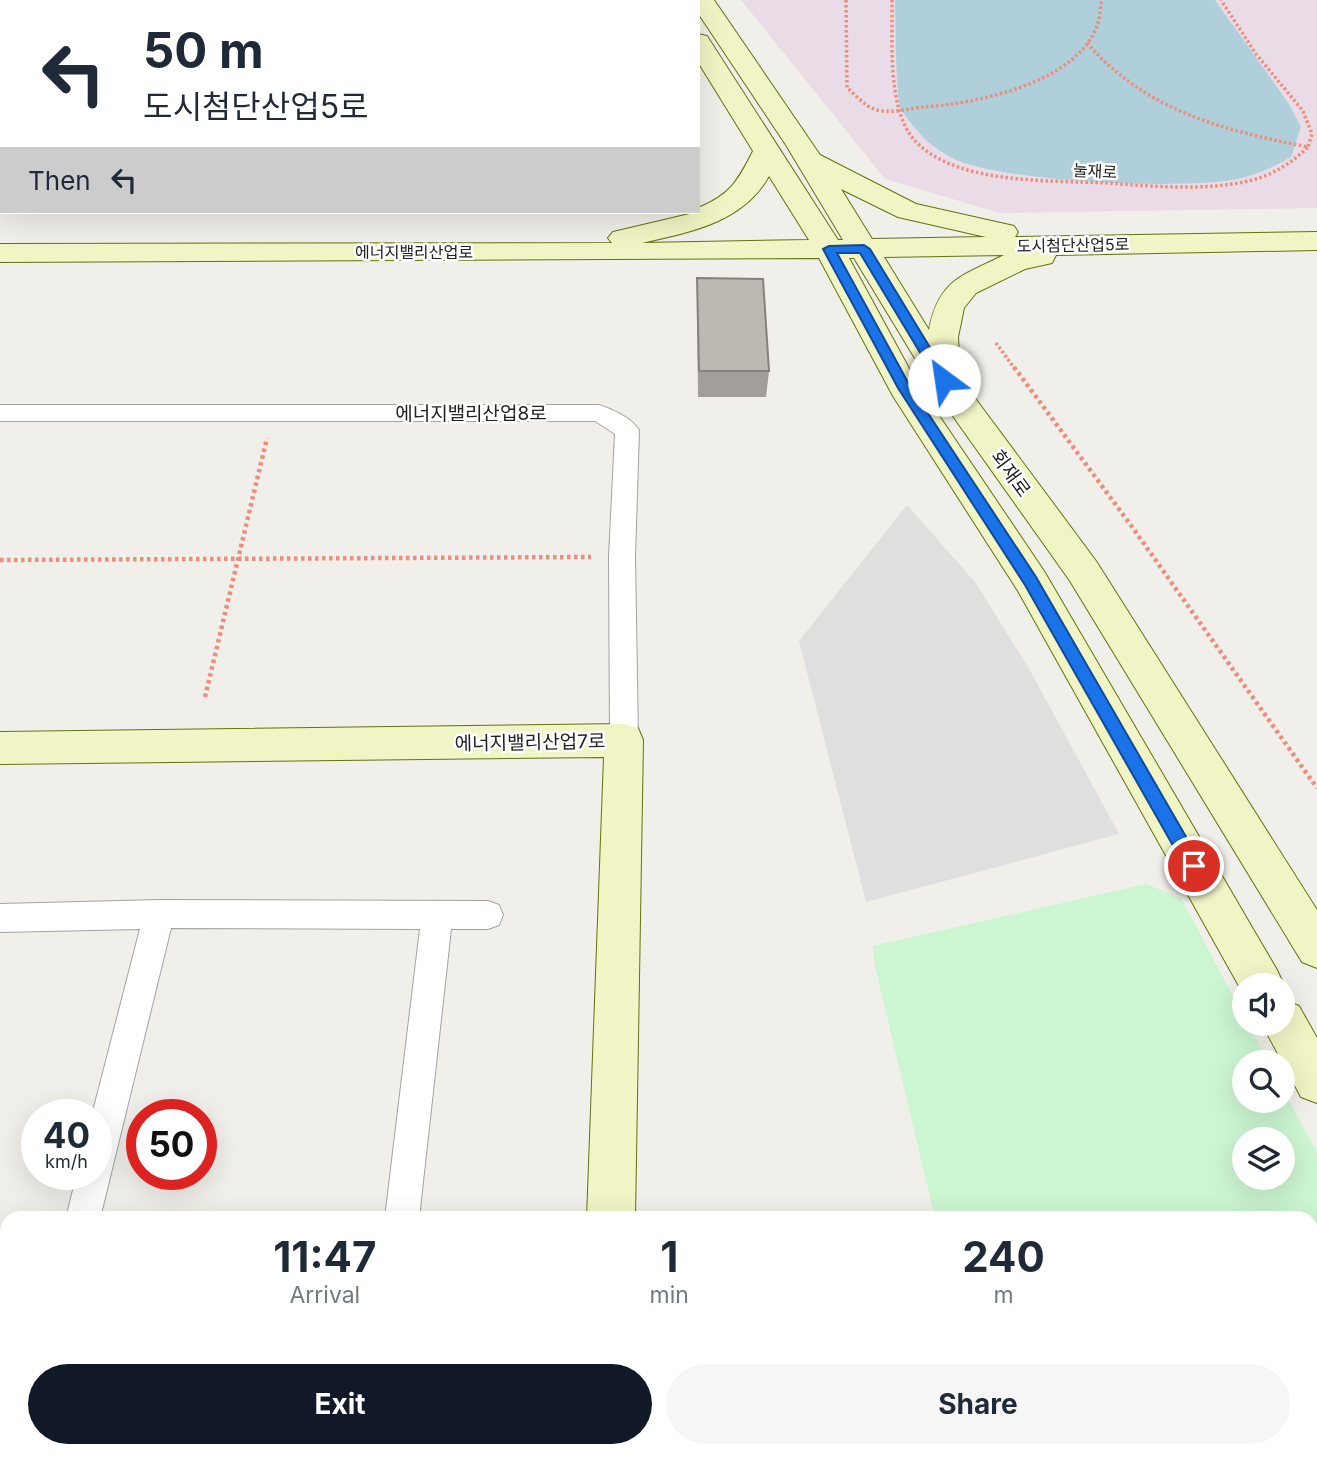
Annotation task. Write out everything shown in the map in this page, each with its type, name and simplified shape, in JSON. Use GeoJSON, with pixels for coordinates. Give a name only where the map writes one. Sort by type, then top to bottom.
{"type":"FeatureCollection","features":[{"type":"Feature","properties":{"kind":"main road","name":"회재로"},"geometry":{"type":"LineString","coordinates":[[702,0],[807,158],[944,380],[1083,571],[1317,948]]}},
{"type":"Feature","properties":{"kind":"main road"},"geometry":{"type":"LineString","coordinates":[[700,44],[829,249],[904,388],[1031,581],[1255,973]]}},
{"type":"Feature","properties":{"kind":"main road"},"geometry":{"type":"LineString","coordinates":[[569,252],[691,220],[723,207],[744,191],[768,149]]}},
{"type":"Feature","properties":{"kind":"main road"},"geometry":{"type":"LineString","coordinates":[[807,158],[908,211],[1009,233],[1089,245]]}},
{"type":"Feature","properties":{"kind":"main road","name":"도시첨단산업5로"},"geometry":{"type":"LineString","coordinates":[[829,249],[1317,241]]}},
{"type":"Feature","properties":{"kind":"main road"},"geometry":{"type":"LineString","coordinates":[[944,380],[943,337],[949,306],[965,286],[1017,261],[1089,245]]}},
{"type":"Feature","properties":{"kind":"main road","name":"에너지밸리산업로"},"geometry":{"type":"LineString","coordinates":[[0,253],[829,249]]}},
{"type":"Feature","properties":{"kind":"main road","name":"에너지밸리산업7로"},"geometry":{"type":"LineString","coordinates":[[0,748],[624,740],[611,1211]]}},
{"type":"Feature","properties":{"kind":"main road"},"geometry":{"type":"LineString","coordinates":[[1292,1036],[1317,1081]]}},
{"type":"Feature","properties":{"kind":"street","name":"에너지밸리산업8로"},"geometry":{"type":"LineString","coordinates":[[0,413],[598,413],[627,430],[622,557],[624,740]]}},
{"type":"Feature","properties":{"kind":"street"},"geometry":{"type":"LineString","coordinates":[[112,1102],[159,914]]}},
{"type":"Feature","properties":{"kind":"street"},"geometry":{"type":"LineString","coordinates":[[0,918],[159,914],[488,915]]}},
{"type":"Feature","properties":{"kind":"street"},"geometry":{"type":"LineString","coordinates":[[403,1211],[437,916]]}},
{"type":"Feature","properties":{"kind":"street"},"geometry":{"type":"LineString","coordinates":[[85,1211],[90,1190]]}},
{"type":"Feature","properties":{"kind":"path"},"geometry":{"type":"LineString","coordinates":[[846,0],[847,88],[877,110],[948,106],[1002,94],[1051,73],[1087,43],[1102,13],[1102,0]]}},
{"type":"Feature","properties":{"kind":"path","name":"눌재로"},"geometry":{"type":"LineString","coordinates":[[892,0],[897,109],[915,142],[940,158],[999,176],[1196,186],[1243,182],[1272,173],[1298,158],[1308,147]]}},
{"type":"Feature","properties":{"kind":"path"},"geometry":{"type":"LineString","coordinates":[[1087,43],[1110,69],[1165,104],[1236,132],[1308,147],[1311,134],[1303,111],[1256,54],[1221,0]]}},
{"type":"Feature","properties":{"kind":"path"},"geometry":{"type":"LineString","coordinates":[[996,343],[1130,524],[1317,788]]}},
{"type":"Feature","properties":{"kind":"path"},"geometry":{"type":"LineString","coordinates":[[205,697],[273,413]]}},
{"type":"Feature","properties":{"kind":"path"},"geometry":{"type":"LineString","coordinates":[[0,560],[622,557]]}},
{"type":"Feature","properties":{"kind":"shaded area"},"geometry":{"type":"Polygon","coordinates":[[[741,0],[1317,0],[1317,208],[1000,213],[885,179],[741,0]]]}},
{"type":"Feature","properties":{"kind":"shaded area"},"geometry":{"type":"Polygon","coordinates":[[[907,505],[975,582],[1028,667],[1119,834],[866,902],[799,641],[907,505]]]}},
{"type":"Feature","properties":{"kind":"green space"},"geometry":{"type":"Polygon","coordinates":[[[1146,884],[1181,898],[1232,994],[1232,1036],[1255,1036],[1262,1050],[1232,1050],[1232,1113],[1295,1112],[1317,1153],[1317,1211],[933,1211],[875,966],[873,946],[1146,884]]]}},
{"type":"Feature","properties":{"kind":"water"},"geometry":{"type":"Polygon","coordinates":[[[895,0],[1215,0],[1289,104],[1301,127],[1291,157],[1265,170],[1237,179],[1177,184],[1053,179],[981,168],[957,160],[926,140],[902,111],[897,76],[895,0]]]}},
{"type":"Feature","properties":{"kind":"building"},"geometry":{"type":"Polygon","coordinates":[[[697,278],[763,279],[769,371],[699,371],[697,278]]]}},
{"type":"Feature","properties":{"kind":"route"},"geometry":{"type":"LineString","coordinates":[[944,380],[864,249],[829,249],[904,388],[1031,581],[1194,866]]}}]}
